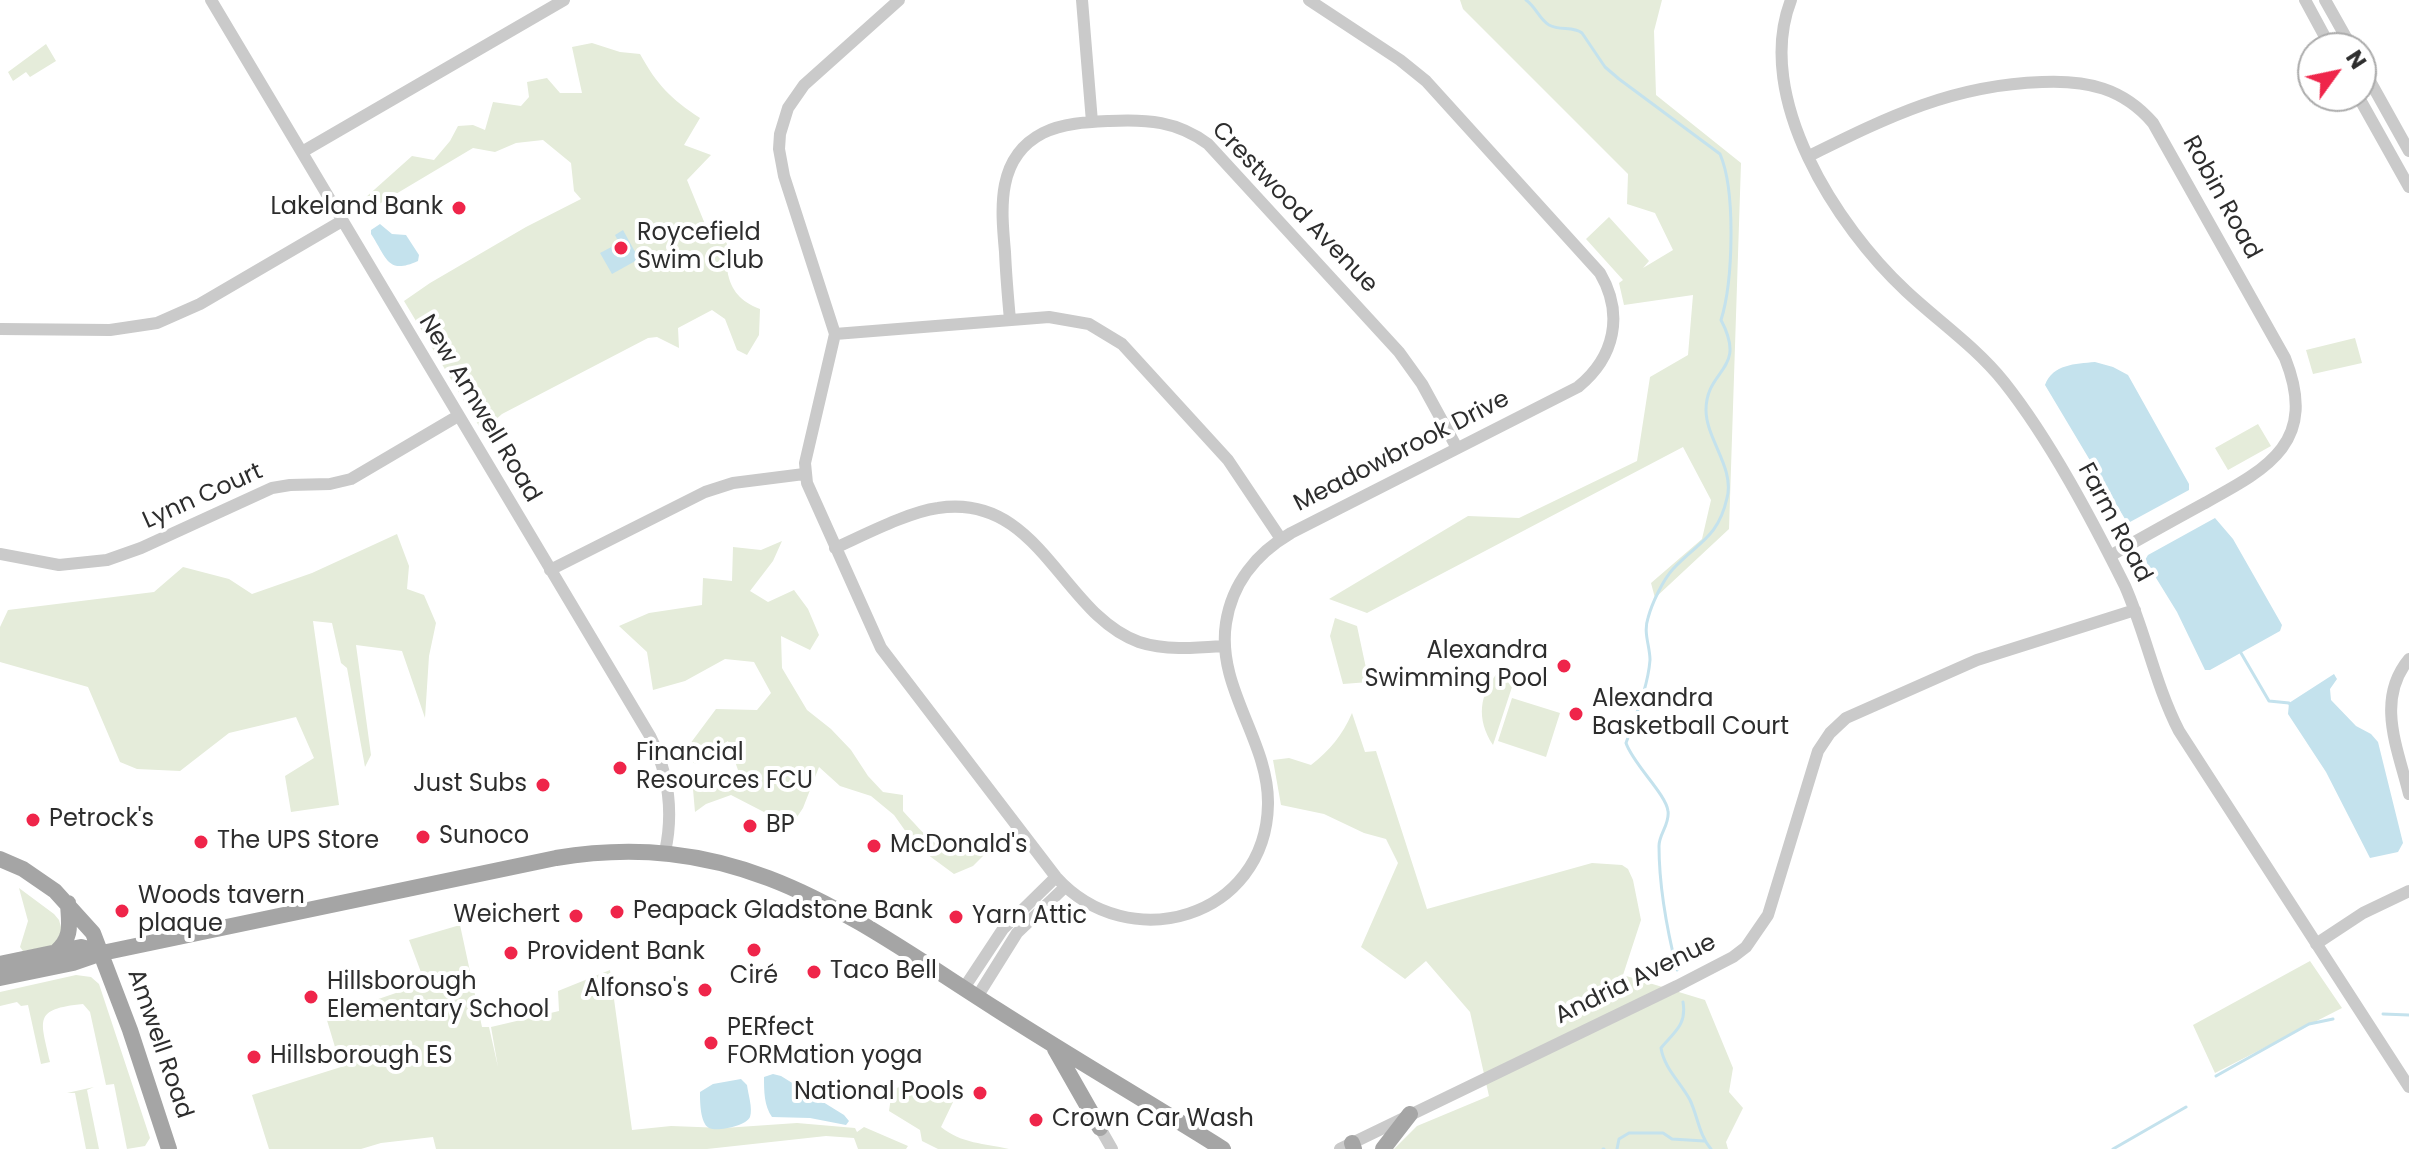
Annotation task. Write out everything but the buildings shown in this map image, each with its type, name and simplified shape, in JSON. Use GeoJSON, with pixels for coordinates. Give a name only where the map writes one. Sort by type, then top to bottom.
{"type":"FeatureCollection","features":[{"type":"Feature","properties":{"kind":"main road"},"geometry":{"type":"LineString","coordinates":[[0,978],[73,963],[102,953],[556,858],[601,851],[665,852],[750,870],[823,901],[1223,1149]]}},
{"type":"Feature","properties":{"kind":"main road","name":"Amwell Road"},"geometry":{"type":"LineString","coordinates":[[0,859],[40,880],[68,903],[93,933],[169,1149]]}},
{"type":"Feature","properties":{"kind":"main road"},"geometry":{"type":"LineString","coordinates":[[56,952],[66,943],[68,936],[68,903]]}},
{"type":"Feature","properties":{"kind":"main road"},"geometry":{"type":"LineString","coordinates":[[0,964],[81,947],[102,953]]}},
{"type":"Feature","properties":{"kind":"main road"},"geometry":{"type":"LineString","coordinates":[[1049,1042],[1066,1065],[1100,1128]]}},
{"type":"Feature","properties":{"kind":"main road"},"geometry":{"type":"LineString","coordinates":[[1383,1149],[1410,1114]]}},
{"type":"Feature","properties":{"kind":"street","name":"New Amwell Road"},"geometry":{"type":"LineString","coordinates":[[211,0],[658,753],[665,772],[670,806],[665,852]]}},
{"type":"Feature","properties":{"kind":"street"},"geometry":{"type":"LineString","coordinates":[[302,152],[541,6],[564,0]]}},
{"type":"Feature","properties":{"kind":"street"},"geometry":{"type":"LineString","coordinates":[[550,570],[705,492],[733,483],[804,474],[835,334],[784,176],[779,149],[780,134],[788,108],[804,85],[899,0]]}},
{"type":"Feature","properties":{"kind":"street"},"geometry":{"type":"LineString","coordinates":[[1082,0],[1092,122]]}},
{"type":"Feature","properties":{"kind":"street","name":"Meadowbrook Drive"},"geometry":{"type":"LineString","coordinates":[[804,474],[881,648],[1061,882],[1079,899],[1102,912],[1131,919],[1160,921],[1188,915],[1231,888],[1248,867],[1263,834],[1267,790],[1260,760],[1228,670],[1224,646],[1227,619],[1236,591],[1251,566],[1281,539],[1565,394],[1588,378],[1603,359],[1615,325],[1608,286],[1590,260],[1426,81],[1400,60],[1309,0]]}},
{"type":"Feature","properties":{"kind":"street","name":"Farm Road"},"geometry":{"type":"LineString","coordinates":[[1791,0],[1781,36],[1783,85],[1809,156],[1839,211],[1883,268],[1966,343],[2013,394],[2039,429],[2110,556],[2135,610],[2161,693],[2179,731],[2409,1087]]}},
{"type":"Feature","properties":{"kind":"street"},"geometry":{"type":"LineString","coordinates":[[2305,0],[2322,32]]}},
{"type":"Feature","properties":{"kind":"street"},"geometry":{"type":"LineString","coordinates":[[2325,0],[2343,32]]}},
{"type":"Feature","properties":{"kind":"street","name":"Robin Road"},"geometry":{"type":"LineString","coordinates":[[1809,156],[1904,111],[1942,97],[1993,85],[2051,82],[2096,85],[2118,93],[2153,123],[2285,358],[2295,387],[2296,402],[2286,442],[2262,470],[2110,556]]}},
{"type":"Feature","properties":{"kind":"street"},"geometry":{"type":"LineString","coordinates":[[2377,94],[2409,151]]}},
{"type":"Feature","properties":{"kind":"street"},"geometry":{"type":"LineString","coordinates":[[2367,112],[2409,187]]}},
{"type":"Feature","properties":{"kind":"street","name":"Crestwood Avenue"},"geometry":{"type":"LineString","coordinates":[[1010,320],[1001,211],[1003,186],[1022,150],[1042,133],[1092,122],[1158,121],[1183,128],[1208,144],[1399,352],[1422,384],[1457,448]]}},
{"type":"Feature","properties":{"kind":"street"},"geometry":{"type":"LineString","coordinates":[[0,329],[110,330],[157,323],[200,304],[342,221]]}},
{"type":"Feature","properties":{"kind":"street"},"geometry":{"type":"LineString","coordinates":[[835,334],[1049,317],[1075,320],[1101,330],[1122,344],[1228,460],[1281,539]]}},
{"type":"Feature","properties":{"kind":"street","name":"Lynn Court"},"geometry":{"type":"LineString","coordinates":[[0,554],[59,565],[94,563],[123,556],[272,488],[330,484],[351,479],[458,416]]}},
{"type":"Feature","properties":{"kind":"street"},"geometry":{"type":"LineString","coordinates":[[835,548],[927,510],[950,506],[972,507],[999,517],[1025,535],[1104,620],[1124,635],[1163,647],[1224,646]]}},
{"type":"Feature","properties":{"kind":"street","name":"Andria Avenue"},"geometry":{"type":"LineString","coordinates":[[1349,1147],[1410,1114],[1718,966],[1746,947],[1768,915],[1818,751],[1830,733],[1846,718],[1977,660],[2135,610]]}},
{"type":"Feature","properties":{"kind":"street"},"geometry":{"type":"LineString","coordinates":[[2409,659],[2393,687],[2390,711],[2409,794]]}},
{"type":"Feature","properties":{"kind":"street"},"geometry":{"type":"LineString","coordinates":[[971,992],[1061,882]]}},
{"type":"Feature","properties":{"kind":"street"},"geometry":{"type":"LineString","coordinates":[[2316,944],[2363,913],[2409,891]]}},
{"type":"Feature","properties":{"kind":"street"},"geometry":{"type":"LineString","coordinates":[[1100,1128],[1112,1149]]}},
{"type":"Feature","properties":{"kind":"green space"},"geometry":{"type":"Polygon","coordinates":[[[1460,0],[1662,0],[1654,31],[1656,95],[1741,163],[1729,529],[1655,598],[1651,583],[1702,539],[1711,500],[1683,447],[1367,613],[1329,599],[1468,516],[1519,518],[1637,461],[1650,377],[1688,355],[1693,295],[1624,305],[1619,283],[1623,280],[1586,239],[1609,217],[1649,261],[1643,268],[1673,250],[1655,213],[1627,204],[1628,174],[1463,9],[1460,0]]]}},
{"type":"Feature","properties":{"kind":"green space"},"geometry":{"type":"Polygon","coordinates":[[[592,43],[620,52],[640,54],[666,90],[700,118],[684,145],[711,155],[687,180],[707,229],[728,225],[728,275],[738,295],[760,309],[759,335],[747,355],[737,350],[725,319],[712,310],[678,328],[679,348],[657,337],[648,338],[502,414],[485,429],[483,425],[479,426],[404,301],[526,227],[581,199],[574,191],[571,163],[543,140],[516,143],[495,152],[473,148],[374,207],[365,198],[412,156],[434,160],[458,126],[473,125],[485,130],[493,102],[521,106],[529,97],[527,82],[547,78],[560,93],[582,93],[572,47],[592,43]]]}},
{"type":"Feature","properties":{"kind":"green space"},"geometry":{"type":"Polygon","coordinates":[[[46,44],[56,61],[30,77],[26,72],[13,81],[8,72],[46,44]]]}},
{"type":"Feature","properties":{"kind":"green space"},"geometry":{"type":"Polygon","coordinates":[[[2355,338],[2362,363],[2313,374],[2306,350],[2355,338]]]}},
{"type":"Feature","properties":{"kind":"green space"},"geometry":{"type":"Polygon","coordinates":[[[2258,424],[2271,446],[2228,470],[2215,448],[2258,424]]]}},
{"type":"Feature","properties":{"kind":"green space"},"geometry":{"type":"Polygon","coordinates":[[[397,534],[409,566],[407,589],[424,595],[436,623],[429,656],[425,718],[402,651],[356,645],[371,755],[365,767],[347,668],[341,663],[332,623],[313,621],[339,805],[291,812],[285,776],[314,758],[296,717],[229,733],[180,771],[137,769],[120,762],[88,687],[0,662],[0,627],[8,610],[154,592],[183,567],[229,579],[252,594],[312,573],[397,534]]]}},
{"type":"Feature","properties":{"kind":"green space"},"geometry":{"type":"Polygon","coordinates":[[[782,541],[773,561],[750,591],[768,602],[794,590],[808,609],[819,635],[810,650],[781,636],[782,668],[807,710],[851,750],[883,792],[903,795],[903,811],[933,842],[965,851],[996,843],[973,866],[954,874],[916,846],[894,815],[871,796],[840,786],[819,767],[803,808],[791,826],[731,795],[706,804],[695,812],[692,778],[718,782],[739,773],[728,741],[696,764],[681,756],[716,709],[757,710],[771,693],[754,662],[725,659],[685,681],[653,690],[647,652],[619,626],[649,613],[702,605],[703,578],[732,581],[733,547],[761,550],[782,541]]]}},
{"type":"Feature","properties":{"kind":"green space"},"geometry":{"type":"Polygon","coordinates":[[[1335,618],[1357,626],[1369,682],[1343,684],[1330,636],[1335,618]]]}},
{"type":"Feature","properties":{"kind":"green space"},"geometry":{"type":"Polygon","coordinates":[[[1499,671],[1512,687],[1493,745],[1484,726],[1482,707],[1487,689],[1499,671]]]}},
{"type":"Feature","properties":{"kind":"green space"},"geometry":{"type":"Polygon","coordinates":[[[1512,698],[1560,713],[1546,757],[1498,741],[1512,698]]]}},
{"type":"Feature","properties":{"kind":"green space"},"geometry":{"type":"Polygon","coordinates":[[[1352,713],[1365,752],[1376,751],[1427,909],[1592,863],[1622,865],[1628,869],[1641,920],[1623,975],[1705,1000],[1733,1068],[1729,1092],[1743,1108],[1726,1142],[1728,1149],[1394,1149],[1417,1126],[1489,1096],[1470,1012],[1426,961],[1405,979],[1361,947],[1398,863],[1386,839],[1364,833],[1324,814],[1281,805],[1273,760],[1289,758],[1311,765],[1335,742],[1352,713]]]}},
{"type":"Feature","properties":{"kind":"green space"},"geometry":{"type":"Polygon","coordinates":[[[19,888],[59,920],[62,931],[53,946],[23,951],[20,947],[28,921],[19,888]]]}},
{"type":"Feature","properties":{"kind":"green space"},"geometry":{"type":"Polygon","coordinates":[[[460,925],[482,1027],[489,1027],[498,1067],[491,1027],[559,1011],[558,991],[610,970],[632,1130],[797,1123],[855,1128],[857,1132],[864,1127],[908,1146],[906,1149],[858,1149],[854,1138],[826,1136],[707,1149],[436,1149],[433,1137],[381,1143],[361,1149],[269,1149],[252,1095],[341,1067],[326,1017],[425,983],[409,940],[460,925]]]}},
{"type":"Feature","properties":{"kind":"green space"},"geometry":{"type":"Polygon","coordinates":[[[2310,961],[2342,1008],[2215,1073],[2193,1025],[2310,961]]]}},
{"type":"Feature","properties":{"kind":"green space"},"geometry":{"type":"Polygon","coordinates":[[[76,975],[91,977],[99,984],[150,1138],[145,1146],[127,1149],[114,1084],[106,1085],[90,1012],[83,1004],[48,1013],[43,1027],[50,1062],[41,1064],[28,1005],[21,1006],[17,1002],[0,1006],[0,992],[76,975]]]}},
{"type":"Feature","properties":{"kind":"green space"},"geometry":{"type":"Polygon","coordinates":[[[948,1082],[954,1100],[941,1127],[965,1140],[1009,1149],[938,1149],[922,1141],[920,1130],[889,1111],[892,1090],[909,1083],[926,1101],[933,1096],[938,1084],[948,1082]]]}},
{"type":"Feature","properties":{"kind":"green space"},"geometry":{"type":"Polygon","coordinates":[[[94,1087],[87,1090],[99,1149],[86,1149],[75,1093],[67,1093],[94,1087]]]}},
{"type":"Feature","properties":{"kind":"water"},"geometry":{"type":"Polygon","coordinates":[[[380,224],[392,234],[406,235],[419,255],[418,261],[400,266],[389,262],[371,234],[371,230],[380,224]]]}},
{"type":"Feature","properties":{"kind":"water","name":"Roycefield Swim Club"},"geometry":{"type":"Polygon","coordinates":[[[623,230],[639,259],[612,274],[600,253],[619,243],[615,235],[623,230]]]}},
{"type":"Feature","properties":{"kind":"water"},"geometry":{"type":"Polygon","coordinates":[[[2095,362],[2128,375],[2189,484],[2189,490],[2130,522],[2125,519],[2045,385],[2059,369],[2095,362]]]}},
{"type":"Feature","properties":{"kind":"water"},"geometry":{"type":"Polygon","coordinates":[[[2215,518],[2233,539],[2282,625],[2280,631],[2205,670],[2177,612],[2145,560],[2148,555],[2215,518]]]}},
{"type":"Feature","properties":{"kind":"water"},"geometry":{"type":"Polygon","coordinates":[[[2334,674],[2337,679],[2330,689],[2331,700],[2356,726],[2378,742],[2403,843],[2398,852],[2370,858],[2326,772],[2288,714],[2289,703],[2334,674]]]}},
{"type":"Feature","properties":{"kind":"water"},"geometry":{"type":"Polygon","coordinates":[[[773,1074],[781,1076],[849,1121],[846,1125],[810,1118],[772,1117],[764,1093],[764,1077],[773,1074]]]}},
{"type":"Feature","properties":{"kind":"water"},"geometry":{"type":"Polygon","coordinates":[[[741,1079],[747,1085],[750,1117],[731,1127],[709,1128],[702,1117],[700,1092],[713,1084],[741,1079]]]}},
{"type":"Feature","properties":{"kind":"waterway"},"geometry":{"type":"LineString","coordinates":[[1526,0],[1549,25],[1582,33],[1605,67],[1720,154],[1729,190],[1730,261],[1721,320],[1730,350],[1724,368],[1712,385],[1706,410],[1710,432],[1727,476],[1727,498],[1713,531],[1669,574],[1652,606],[1646,629],[1649,670],[1626,743],[1662,796],[1668,811],[1659,842],[1659,862],[1664,909],[1677,970]]}},
{"type":"Feature","properties":{"kind":"waterway"},"geometry":{"type":"LineString","coordinates":[[2241,653],[2269,701],[2289,703],[2291,706]]}},
{"type":"Feature","properties":{"kind":"waterway"},"geometry":{"type":"LineString","coordinates":[[1683,1002],[1681,1022],[1661,1048],[1669,1069],[1690,1100],[1701,1132],[1711,1149]]}},
{"type":"Feature","properties":{"kind":"waterway"},"geometry":{"type":"LineString","coordinates":[[2383,1014],[2409,1015]]}},
{"type":"Feature","properties":{"kind":"waterway"},"geometry":{"type":"LineString","coordinates":[[2216,1076],[2309,1024],[2333,1019]]}},
{"type":"Feature","properties":{"kind":"waterway"},"geometry":{"type":"LineString","coordinates":[[2113,1149],[2186,1107]]}},
{"type":"Feature","properties":{"kind":"waterway"},"geometry":{"type":"LineString","coordinates":[[1617,1149],[1619,1139],[1629,1133],[1663,1133],[1672,1139],[1704,1141]]}},
{"type":"Feature","properties":{"kind":"place","name":"Lakeland Bank"},"geometry":{"type":"Point","coordinates":[459,208]}},
{"type":"Feature","properties":{"kind":"place","name":"Roycefield Swim Club"},"geometry":{"type":"Point","coordinates":[621,248]}},
{"type":"Feature","properties":{"kind":"place","name":"Alexandra Swimming Pool"},"geometry":{"type":"Point","coordinates":[1564,666]}},
{"type":"Feature","properties":{"kind":"place","name":"Alexandra Basketball Court"},"geometry":{"type":"Point","coordinates":[1576,714]}},
{"type":"Feature","properties":{"kind":"place","name":"Financial Resources FCU"},"geometry":{"type":"Point","coordinates":[620,768]}},
{"type":"Feature","properties":{"kind":"place","name":"Just Subs"},"geometry":{"type":"Point","coordinates":[543,785]}},
{"type":"Feature","properties":{"kind":"place","name":"Petrock's"},"geometry":{"type":"Point","coordinates":[33,820]}},
{"type":"Feature","properties":{"kind":"place","name":"BP"},"geometry":{"type":"Point","coordinates":[750,826]}},
{"type":"Feature","properties":{"kind":"place","name":"Sunoco"},"geometry":{"type":"Point","coordinates":[423,837]}},
{"type":"Feature","properties":{"kind":"place","name":"The UPS Store"},"geometry":{"type":"Point","coordinates":[201,842]}},
{"type":"Feature","properties":{"kind":"place","name":"McDonald's"},"geometry":{"type":"Point","coordinates":[874,846]}},
{"type":"Feature","properties":{"kind":"place","name":"Woods tavern plaque"},"geometry":{"type":"Point","coordinates":[122,911]}},
{"type":"Feature","properties":{"kind":"place","name":"Peapack Gladstone Bank"},"geometry":{"type":"Point","coordinates":[617,912]}},
{"type":"Feature","properties":{"kind":"place","name":"Weichert"},"geometry":{"type":"Point","coordinates":[576,916]}},
{"type":"Feature","properties":{"kind":"place","name":"Yarn Attic"},"geometry":{"type":"Point","coordinates":[956,917]}},
{"type":"Feature","properties":{"kind":"place","name":"Ciré"},"geometry":{"type":"Point","coordinates":[754,950]}},
{"type":"Feature","properties":{"kind":"place","name":"Provident Bank"},"geometry":{"type":"Point","coordinates":[511,953]}},
{"type":"Feature","properties":{"kind":"place","name":"Taco Bell"},"geometry":{"type":"Point","coordinates":[814,972]}},
{"type":"Feature","properties":{"kind":"place","name":"Alfonso's"},"geometry":{"type":"Point","coordinates":[705,990]}},
{"type":"Feature","properties":{"kind":"place","name":"Hillsborough Elementary School"},"geometry":{"type":"Point","coordinates":[311,997]}},
{"type":"Feature","properties":{"kind":"place","name":"PERfect FORMation yoga"},"geometry":{"type":"Point","coordinates":[711,1043]}},
{"type":"Feature","properties":{"kind":"place","name":"Hillsborough ES"},"geometry":{"type":"Point","coordinates":[254,1057]}},
{"type":"Feature","properties":{"kind":"place","name":"National Pools"},"geometry":{"type":"Point","coordinates":[980,1093]}},
{"type":"Feature","properties":{"kind":"place","name":"Crown Car Wash"},"geometry":{"type":"Point","coordinates":[1036,1120]}}]}
